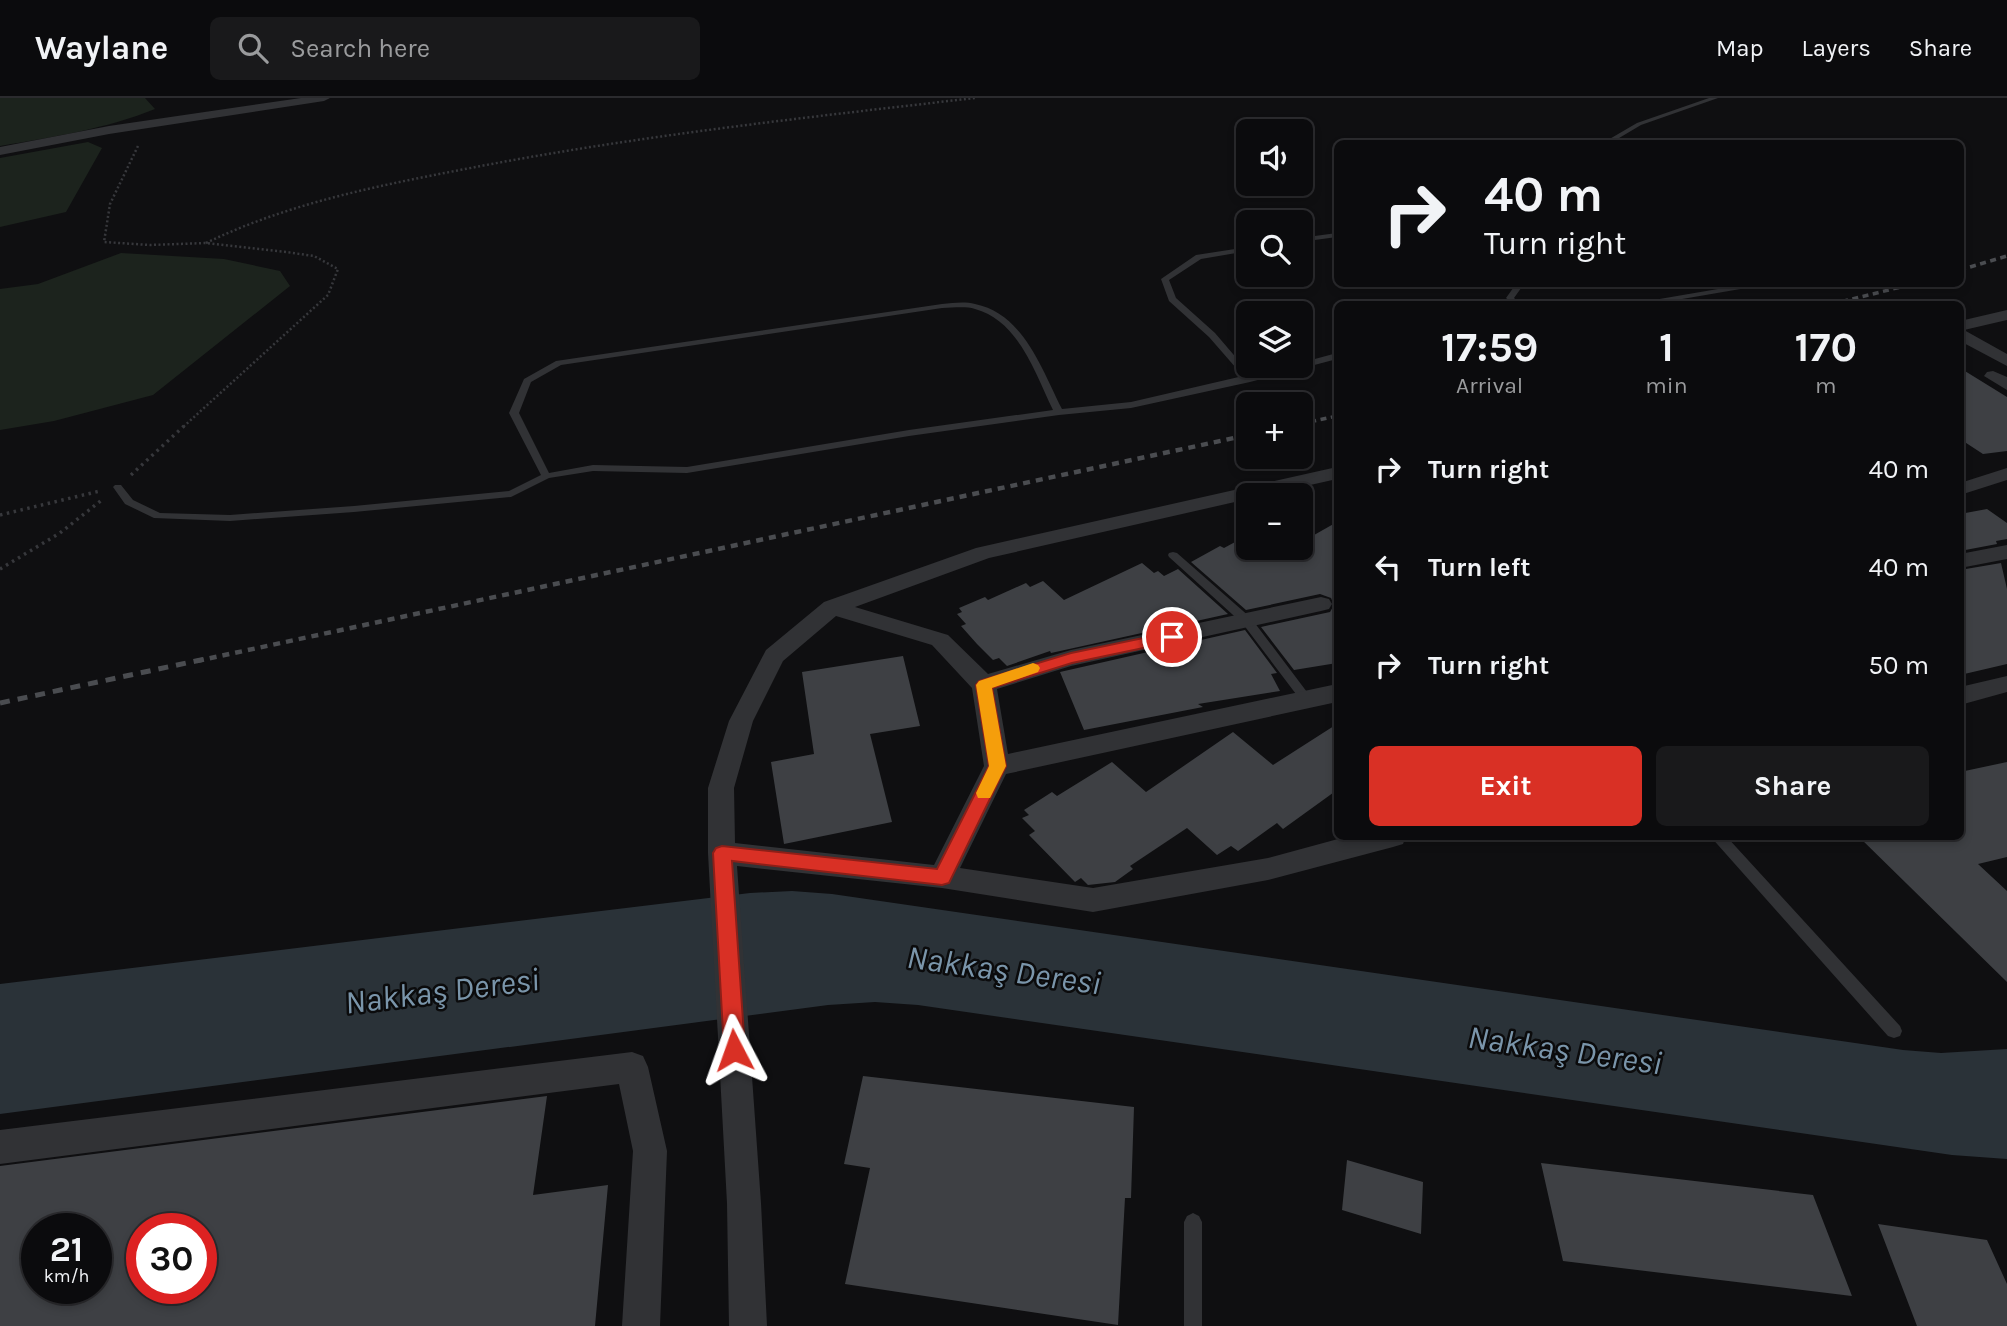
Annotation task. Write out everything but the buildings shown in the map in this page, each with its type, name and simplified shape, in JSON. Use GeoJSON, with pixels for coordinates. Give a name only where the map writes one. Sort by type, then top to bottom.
{"type":"FeatureCollection","features":[{"type":"Feature","properties":{"kind":"street"},"geometry":{"type":"LineString","coordinates":[[0,151],[109,130],[324,98]]}},
{"type":"Feature","properties":{"kind":"street"},"geometry":{"type":"LineString","coordinates":[[1964,325],[2007,315]]}},
{"type":"Feature","properties":{"kind":"street"},"geometry":{"type":"LineString","coordinates":[[1964,336],[2007,361]]}},
{"type":"Feature","properties":{"kind":"street"},"geometry":{"type":"LineString","coordinates":[[748,1326],[744,1203],[722,853],[721,788],[741,721],[774,656],[832,607],[983,553],[1334,474]]}},
{"type":"Feature","properties":{"kind":"street"},"geometry":{"type":"LineString","coordinates":[[1964,488],[2007,474]]}},
{"type":"Feature","properties":{"kind":"street"},"geometry":{"type":"LineString","coordinates":[[1964,560],[2007,552]]}},
{"type":"Feature","properties":{"kind":"street"},"geometry":{"type":"LineString","coordinates":[[984,685],[1071,658],[1321,604]]}},
{"type":"Feature","properties":{"kind":"street"},"geometry":{"type":"LineString","coordinates":[[832,607],[940,640],[984,685],[997,766],[942,877]]}},
{"type":"Feature","properties":{"kind":"street"},"geometry":{"type":"LineString","coordinates":[[1964,695],[2007,684]]}},
{"type":"Feature","properties":{"kind":"street"},"geometry":{"type":"LineString","coordinates":[[997,766],[1334,694]]}},
{"type":"Feature","properties":{"kind":"street"},"geometry":{"type":"LineString","coordinates":[[722,853],[942,877],[1093,900],[1268,869],[1378,840]]}},
{"type":"Feature","properties":{"kind":"street"},"geometry":{"type":"LineString","coordinates":[[0,1147],[632,1067],[650,1151],[641,1326]]}},
{"type":"Feature","properties":{"kind":"lane"},"geometry":{"type":"LineString","coordinates":[[1611,140],[1639,124],[1715,98]]}},
{"type":"Feature","properties":{"kind":"lane"},"geometry":{"type":"LineString","coordinates":[[1313,238],[1334,235]]}},
{"type":"Feature","properties":{"kind":"lane"},"geometry":{"type":"LineString","coordinates":[[1236,251],[1199,257],[1165,279],[1172,299],[1212,335],[1250,379]]}},
{"type":"Feature","properties":{"kind":"lane"},"geometry":{"type":"LineString","coordinates":[[1514,301],[1510,298],[1518,287]]}},
{"type":"Feature","properties":{"kind":"lane"},"geometry":{"type":"LineString","coordinates":[[1659,301],[1741,287]]}},
{"type":"Feature","properties":{"kind":"lane"},"geometry":{"type":"LineString","coordinates":[[546,476],[514,413],[527,381],[559,363],[942,306],[975,306],[998,316],[1018,333],[1059,412]]}},
{"type":"Feature","properties":{"kind":"lane"},"geometry":{"type":"LineString","coordinates":[[1313,362],[1334,357]]}},
{"type":"Feature","properties":{"kind":"lane"},"geometry":{"type":"LineString","coordinates":[[118,487],[129,502],[158,516],[230,518],[511,494],[546,476],[593,468],[687,470],[909,433],[1131,405],[1254,378]]}},
{"type":"Feature","properties":{"kind":"lane"},"geometry":{"type":"LineString","coordinates":[[1173,555],[1247,621],[1306,699]]}},
{"type":"Feature","properties":{"kind":"lane"},"geometry":{"type":"LineString","coordinates":[[1721,840],[1894,1031]]}},
{"type":"Feature","properties":{"kind":"lane"},"geometry":{"type":"LineString","coordinates":[[1193,1222],[1193,1326]]}},
{"type":"Feature","properties":{"kind":"path"},"geometry":{"type":"LineString","coordinates":[[206,243],[235,228],[299,205],[529,156],[816,116],[975,98]]}},
{"type":"Feature","properties":{"kind":"path"},"geometry":{"type":"LineString","coordinates":[[0,569],[60,533],[118,487],[328,295],[338,270],[314,256],[206,243],[150,245],[104,242],[108,208],[141,141],[109,130]]}},
{"type":"Feature","properties":{"kind":"path"},"geometry":{"type":"LineString","coordinates":[[0,515],[118,487]]}},
{"type":"Feature","properties":{"kind":"shaded area"},"geometry":{"type":"Polygon","coordinates":[[[0,98],[145,98],[155,109],[98,127],[0,146],[0,98]]]}},
{"type":"Feature","properties":{"kind":"shaded area"},"geometry":{"type":"Polygon","coordinates":[[[88,142],[102,148],[66,212],[0,227],[0,158],[88,142]]]}},
{"type":"Feature","properties":{"kind":"shaded area"},"geometry":{"type":"Polygon","coordinates":[[[121,253],[224,259],[280,271],[290,286],[153,395],[54,421],[0,430],[0,289],[38,284],[121,253]]]}},
{"type":"Feature","properties":{"kind":"water","name":"Nakkaş Deresi"},"geometry":{"type":"Polygon","coordinates":[[[792,891],[832,894],[1903,1050],[1941,1053],[2007,1049],[2007,1159],[1952,1155],[918,1005],[875,1002],[828,1005],[0,1114],[0,984],[750,893],[792,891]]]}},
{"type":"Feature","properties":{"kind":"railway"},"geometry":{"type":"LineString","coordinates":[[1964,269],[2007,256]]}},
{"type":"Feature","properties":{"kind":"railway"},"geometry":{"type":"LineString","coordinates":[[1844,301],[1901,287]]}},
{"type":"Feature","properties":{"kind":"railway"},"geometry":{"type":"LineString","coordinates":[[1313,421],[1334,417]]}},
{"type":"Feature","properties":{"kind":"railway"},"geometry":{"type":"LineString","coordinates":[[197,661],[1236,438]]}},
{"type":"Feature","properties":{"kind":"railway"},"geometry":{"type":"LineString","coordinates":[[0,703],[205,659]]}},
{"type":"Feature","properties":{"kind":"slow traffic"},"geometry":{"type":"LineString","coordinates":[[984,793],[997,766],[984,685],[1033,668]]}},
{"type":"Feature","properties":{"kind":"route"},"geometry":{"type":"LineString","coordinates":[[734,1050],[722,853],[942,877],[997,766],[984,685],[1015,673],[1071,658],[1172,637]]}}]}
